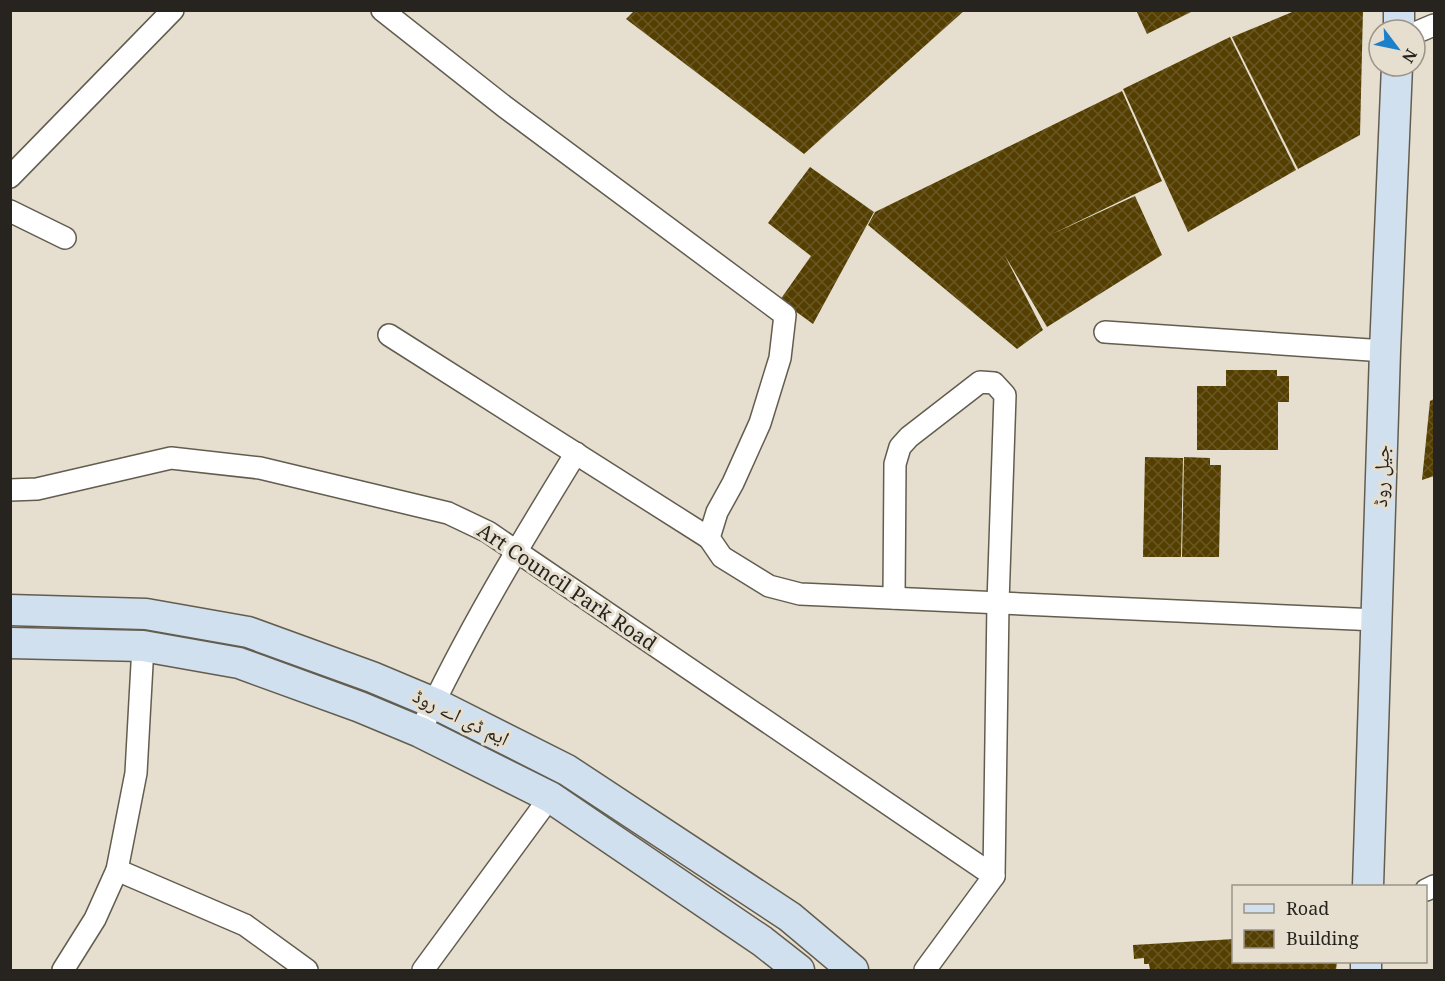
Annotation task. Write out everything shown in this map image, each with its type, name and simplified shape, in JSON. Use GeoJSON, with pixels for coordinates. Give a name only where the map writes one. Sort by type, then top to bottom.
{"type":"FeatureCollection","features":[{"type":"Feature","properties":{"kind":"main road","name":"جیل روڈ"},"geometry":{"type":"LineString","coordinates":[[1368,885],[1385,351],[1396,78]]}},
{"type":"Feature","properties":{"kind":"main road","name":"ایم ڈی اے روڈ"},"geometry":{"type":"LineString","coordinates":[[10,610],[146,614],[248,632],[372,677],[434,703],[567,770],[790,917],[853,970]]}},
{"type":"Feature","properties":{"kind":"main road","name":"ایم ڈی اے روڈ"},"geometry":{"type":"LineString","coordinates":[[10,643],[143,646],[239,663],[360,707],[420,732],[550,797],[762,941],[800,970]]}},
{"type":"Feature","properties":{"kind":"street"},"geometry":{"type":"LineString","coordinates":[[10,177],[173,10]]}},
{"type":"Feature","properties":{"kind":"street"},"geometry":{"type":"LineString","coordinates":[[382,10],[514,114],[785,315],[780,358],[760,423],[717,512],[710,538]]}},
{"type":"Feature","properties":{"kind":"street"},"geometry":{"type":"LineString","coordinates":[[10,211],[65,238]]}},
{"type":"Feature","properties":{"kind":"street"},"geometry":{"type":"LineString","coordinates":[[1105,332],[1385,351]]}},
{"type":"Feature","properties":{"kind":"street"},"geometry":{"type":"LineString","coordinates":[[389,335],[710,538],[722,557],[769,586],[800,594],[1377,620]]}},
{"type":"Feature","properties":{"kind":"street"},"geometry":{"type":"LineString","coordinates":[[894,598],[895,464],[900,447],[909,437],[980,382],[994,383],[1005,395],[998,603],[994,876],[925,970]]}},
{"type":"Feature","properties":{"kind":"street"},"geometry":{"type":"LineString","coordinates":[[420,732],[516,551],[576,453]]}},
{"type":"Feature","properties":{"kind":"street","name":"Art Council Park Road"},"geometry":{"type":"LineString","coordinates":[[10,490],[37,489],[171,458],[260,468],[448,513],[488,532],[994,876]]}},
{"type":"Feature","properties":{"kind":"street"},"geometry":{"type":"LineString","coordinates":[[63,970],[95,919],[117,870],[136,773],[143,646]]}},
{"type":"Feature","properties":{"kind":"street"},"geometry":{"type":"LineString","coordinates":[[423,970],[550,797]]}},
{"type":"Feature","properties":{"kind":"street"},"geometry":{"type":"LineString","coordinates":[[117,870],[245,925],[307,970]]}},
{"type":"Feature","properties":{"kind":"building"},"geometry":{"type":"Polygon","coordinates":[[[635,10],[965,10],[804,154],[626,19],[635,10]]]}},
{"type":"Feature","properties":{"kind":"building"},"geometry":{"type":"Polygon","coordinates":[[[1136,10],[1195,10],[1147,34],[1136,10]]]}},
{"type":"Feature","properties":{"kind":"building"},"geometry":{"type":"Polygon","coordinates":[[[1297,10],[1363,10],[1360,135],[1298,169],[1232,37],[1297,10]]]}},
{"type":"Feature","properties":{"kind":"building"},"geometry":{"type":"Polygon","coordinates":[[[1230,37],[1296,170],[1188,232],[1123,89],[1230,37]]]}},
{"type":"Feature","properties":{"kind":"building"},"geometry":{"type":"Polygon","coordinates":[[[1122,91],[1162,181],[1050,235],[1135,196],[1162,255],[1047,327],[1004,254],[1043,330],[1017,349],[868,225],[875,212],[1122,91]]]}},
{"type":"Feature","properties":{"kind":"building"},"geometry":{"type":"Polygon","coordinates":[[[810,167],[874,212],[813,324],[780,300],[811,256],[768,223],[810,167]]]}},
{"type":"Feature","properties":{"kind":"building"},"geometry":{"type":"Polygon","coordinates":[[[1226,370],[1277,370],[1277,376],[1289,376],[1289,402],[1278,402],[1278,450],[1197,450],[1197,386],[1226,386],[1226,370]]]}},
{"type":"Feature","properties":{"kind":"building"},"geometry":{"type":"Polygon","coordinates":[[[1434,399],[1434,476],[1422,480],[1430,401],[1434,399]]]}},
{"type":"Feature","properties":{"kind":"building"},"geometry":{"type":"Polygon","coordinates":[[[1145,457],[1183,458],[1181,557],[1143,557],[1145,457]]]}},
{"type":"Feature","properties":{"kind":"building"},"geometry":{"type":"Polygon","coordinates":[[[1184,457],[1210,458],[1210,465],[1221,465],[1219,557],[1182,557],[1184,457]]]}},
{"type":"Feature","properties":{"kind":"building"},"geometry":{"type":"Polygon","coordinates":[[[1232,939],[1232,963],[1337,963],[1336,970],[1150,970],[1149,964],[1144,964],[1144,958],[1134,959],[1133,945],[1232,939]]]}}]}
